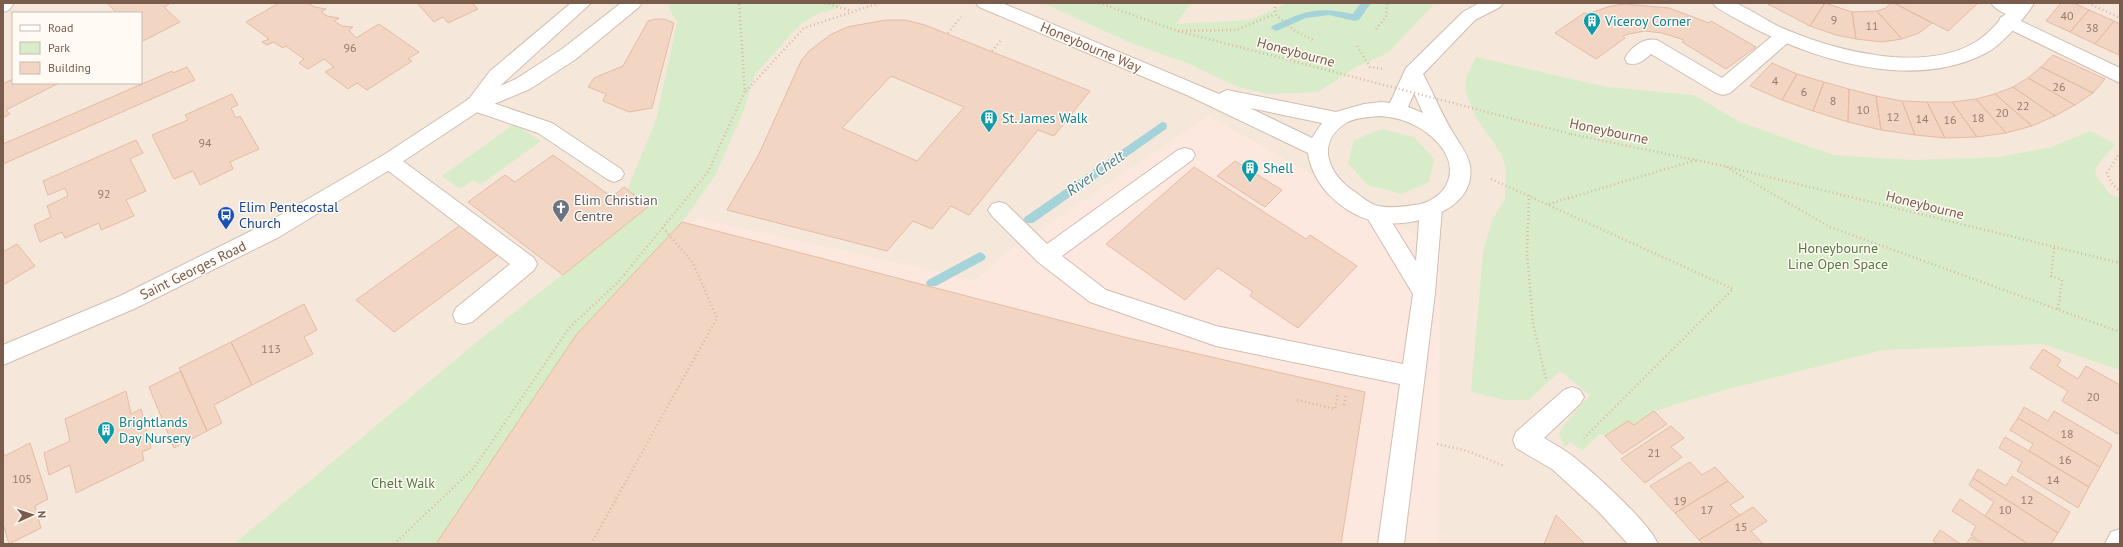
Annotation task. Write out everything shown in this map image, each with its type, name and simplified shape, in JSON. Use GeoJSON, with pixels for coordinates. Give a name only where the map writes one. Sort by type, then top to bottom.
{"type":"FeatureCollection","features":[{"type":"Feature","properties":{"kind":"street","name":"Saint Georges Road"},"geometry":{"type":"LineString","coordinates":[[3,355],[128,302],[271,231],[389,161],[475,104],[523,84],[569,54],[633,3]]}},
{"type":"Feature","properties":{"kind":"street","name":"Honeybourne Way"},"geometry":{"type":"LineString","coordinates":[[985,3],[1196,91],[1317,149]]}},
{"type":"Feature","properties":{"kind":"street"},"geometry":{"type":"LineString","coordinates":[[1396,111],[1413,73],[1469,16],[1494,3]]}},
{"type":"Feature","properties":{"kind":"street"},"geometry":{"type":"LineString","coordinates":[[1722,3],[1784,36],[1865,59],[1917,64],[1942,61],[1963,56],[1981,48],[2017,12]]}},
{"type":"Feature","properties":{"kind":"street"},"geometry":{"type":"LineString","coordinates":[[2000,3],[2120,76]]}},
{"type":"Feature","properties":{"kind":"street","name":"Saint Georges Road"},"geometry":{"type":"LineString","coordinates":[[475,104],[497,76],[574,5]]}},
{"type":"Feature","properties":{"kind":"street"},"geometry":{"type":"LineString","coordinates":[[1634,58],[1650,45],[1723,88],[1784,36]]}},
{"type":"Feature","properties":{"kind":"street"},"geometry":{"type":"LineString","coordinates":[[1413,73],[1445,137],[1457,154],[1462,166],[1460,179],[1451,196],[1431,209],[1408,215],[1376,214],[1342,196],[1321,171],[1317,149],[1323,133],[1338,119],[1358,111],[1396,111],[1419,119],[1445,137]]}},
{"type":"Feature","properties":{"kind":"street","name":"Honeybourne Way"},"geometry":{"type":"LineString","coordinates":[[1196,91],[1338,119]]}},
{"type":"Feature","properties":{"kind":"street"},"geometry":{"type":"LineString","coordinates":[[475,104],[545,128],[614,174]]}},
{"type":"Feature","properties":{"kind":"street"},"geometry":{"type":"LineString","coordinates":[[1046,256],[1185,155]]}},
{"type":"Feature","properties":{"kind":"street"},"geometry":{"type":"LineString","coordinates":[[389,161],[526,264],[464,315]]}},
{"type":"Feature","properties":{"kind":"street"},"geometry":{"type":"LineString","coordinates":[[1391,544],[1424,293],[1431,209]]}},
{"type":"Feature","properties":{"kind":"street"},"geometry":{"type":"LineString","coordinates":[[998,210],[1046,256],[1098,296],[1216,336],[1412,376]]}},
{"type":"Feature","properties":{"kind":"street"},"geometry":{"type":"LineString","coordinates":[[1376,214],[1424,293]]}},
{"type":"Feature","properties":{"kind":"street"},"geometry":{"type":"LineString","coordinates":[[1567,401],[1524,440],[1561,461],[1607,503],[1645,544]]}},
{"type":"Feature","properties":{"kind":"path"},"geometry":{"type":"LineString","coordinates":[[739,3],[745,91]]}},
{"type":"Feature","properties":{"kind":"path"},"geometry":{"type":"LineString","coordinates":[[824,3],[853,11]]}},
{"type":"Feature","properties":{"kind":"path"},"geometry":{"type":"LineString","coordinates":[[394,544],[474,468],[569,328],[619,281],[708,172],[745,91],[804,28],[879,3]]}},
{"type":"Feature","properties":{"kind":"path","name":"Honeybourne"},"geometry":{"type":"LineString","coordinates":[[1099,3],[1178,31],[1571,134],[1724,166],[2120,263]]}},
{"type":"Feature","properties":{"kind":"path"},"geometry":{"type":"LineString","coordinates":[[1275,3],[1275,14],[1295,31],[1313,40]]}},
{"type":"Feature","properties":{"kind":"path"},"geometry":{"type":"LineString","coordinates":[[1376,29],[1386,17],[1387,3]]}},
{"type":"Feature","properties":{"kind":"path"},"geometry":{"type":"LineString","coordinates":[[2088,3],[2120,18]]}},
{"type":"Feature","properties":{"kind":"path"},"geometry":{"type":"LineString","coordinates":[[1178,31],[1236,30],[1275,14]]}},
{"type":"Feature","properties":{"kind":"path"},"geometry":{"type":"LineString","coordinates":[[992,51],[1001,41]]}},
{"type":"Feature","properties":{"kind":"path"},"geometry":{"type":"LineString","coordinates":[[1357,46],[1370,67],[1413,73]]}},
{"type":"Feature","properties":{"kind":"path"},"geometry":{"type":"LineString","coordinates":[[2120,152],[2107,174],[2111,182],[2120,192]]}},
{"type":"Feature","properties":{"kind":"path"},"geometry":{"type":"LineString","coordinates":[[1549,204],[1697,160]]}},
{"type":"Feature","properties":{"kind":"path"},"geometry":{"type":"LineString","coordinates":[[1462,166],[1549,204],[1734,289],[1561,461]]}},
{"type":"Feature","properties":{"kind":"path"},"geometry":{"type":"LineString","coordinates":[[1724,166],[1830,226],[2120,332]]}},
{"type":"Feature","properties":{"kind":"path"},"geometry":{"type":"LineString","coordinates":[[1529,195],[1527,252],[1533,324],[1548,391],[1567,401]]}},
{"type":"Feature","properties":{"kind":"path"},"geometry":{"type":"LineString","coordinates":[[591,544],[717,318],[692,263],[663,228]]}},
{"type":"Feature","properties":{"kind":"path"},"geometry":{"type":"LineString","coordinates":[[2054,248],[2051,276],[2062,280],[2058,309]]}},
{"type":"Feature","properties":{"kind":"path"},"geometry":{"type":"LineString","coordinates":[[1297,400],[1335,409],[1337,393],[1342,390],[1346,394],[1344,406]]}},
{"type":"Feature","properties":{"kind":"path"},"geometry":{"type":"LineString","coordinates":[[1405,437],[1468,450],[1509,468]]}},
{"type":"Feature","properties":{"kind":"shaded area"},"geometry":{"type":"Polygon","coordinates":[[[3,3],[2120,3],[2120,544],[3,544],[3,3]]]}},
{"type":"Feature","properties":{"kind":"shaded area"},"geometry":{"type":"Polygon","coordinates":[[[1209,116],[1440,249],[1438,544],[453,544],[697,218],[975,280],[1007,252],[1209,116]]]}},
{"type":"Feature","properties":{"kind":"green space","name":"Chelt Walk"},"geometry":{"type":"Polygon","coordinates":[[[669,3],[842,3],[836,9],[817,14],[800,25],[755,74],[744,110],[715,176],[682,222],[576,335],[436,544],[234,544],[478,341],[649,206],[627,190],[656,120],[677,22],[669,9],[669,3]]]}},
{"type":"Feature","properties":{"kind":"green space"},"geometry":{"type":"Polygon","coordinates":[[[1043,3],[1191,3],[1176,24],[1250,20],[1288,3],[1435,3],[1388,53],[1356,67],[1318,92],[1268,94],[1238,87],[1187,63],[1131,43],[1043,3]]]}},
{"type":"Feature","properties":{"kind":"green space","name":"Honeybourne Line Open Space"},"geometry":{"type":"Polygon","coordinates":[[[1476,57],[1606,87],[1694,95],[1740,122],[1833,155],[1914,160],[1999,157],[2052,147],[2090,131],[2115,144],[2096,167],[2095,175],[2111,195],[2120,198],[2120,370],[2043,344],[1883,350],[1717,392],[1654,411],[1634,425],[1628,421],[1605,436],[1600,434],[1582,451],[1571,442],[1565,447],[1559,434],[1561,429],[1590,395],[1560,371],[1529,400],[1505,400],[1471,392],[1483,252],[1492,220],[1505,200],[1506,169],[1502,155],[1475,116],[1465,90],[1467,75],[1476,57]]]}},
{"type":"Feature","properties":{"kind":"green space"},"geometry":{"type":"Polygon","coordinates":[[[514,124],[541,141],[480,185],[473,180],[460,189],[442,176],[514,124]]]}},
{"type":"Feature","properties":{"kind":"green space"},"geometry":{"type":"Polygon","coordinates":[[[1381,129],[1414,137],[1434,159],[1429,182],[1402,194],[1367,185],[1348,163],[1354,140],[1381,129]]]}},
{"type":"Feature","properties":{"kind":"building"},"geometry":{"type":"Polygon","coordinates":[[[107,3],[171,3],[164,7],[180,22],[142,41],[142,12],[116,12],[107,3]]]}},
{"type":"Feature","properties":{"kind":"building"},"geometry":{"type":"Polygon","coordinates":[[[279,3],[309,3],[314,7],[326,9],[321,12],[327,16],[339,18],[334,21],[342,26],[353,27],[349,30],[356,38],[379,24],[419,52],[408,59],[412,61],[367,90],[357,83],[348,89],[325,72],[334,67],[324,59],[308,69],[299,63],[304,59],[286,46],[283,48],[273,42],[267,45],[262,42],[269,39],[246,22],[279,3]]]}},
{"type":"Feature","properties":{"kind":"building"},"geometry":{"type":"Polygon","coordinates":[[[417,3],[472,3],[478,9],[448,23],[443,17],[434,22],[417,3]]]}},
{"type":"Feature","properties":{"kind":"building"},"geometry":{"type":"Polygon","coordinates":[[[1825,3],[1810,26],[1768,4],[1825,3]]]}},
{"type":"Feature","properties":{"kind":"building"},"geometry":{"type":"Polygon","coordinates":[[[1825,3],[1852,12],[1856,39],[1836,35],[1810,26],[1825,3]]]}},
{"type":"Feature","properties":{"kind":"building"},"geometry":{"type":"Polygon","coordinates":[[[1891,3],[1894,3],[1932,23],[1919,33],[1902,39],[1877,11],[1886,8],[1891,3]]]}},
{"type":"Feature","properties":{"kind":"building"},"geometry":{"type":"Polygon","coordinates":[[[1894,3],[1975,3],[1977,4],[1948,31],[1894,3]]]}},
{"type":"Feature","properties":{"kind":"building"},"geometry":{"type":"Polygon","coordinates":[[[2061,3],[2074,3],[2089,10],[2070,32],[2046,21],[2061,3]]]}},
{"type":"Feature","properties":{"kind":"building","name":"Viceroy Corner"},"geometry":{"type":"Polygon","coordinates":[[[1625,4],[1669,8],[1709,23],[1711,21],[1756,47],[1726,69],[1682,42],[1684,40],[1662,33],[1645,31],[1623,36],[1625,38],[1596,59],[1555,33],[1584,13],[1587,14],[1611,6],[1625,4]]]}},
{"type":"Feature","properties":{"kind":"building"},"geometry":{"type":"Polygon","coordinates":[[[2089,10],[2114,21],[2095,44],[2070,32],[2089,10]]]}},
{"type":"Feature","properties":{"kind":"building"},"geometry":{"type":"Polygon","coordinates":[[[1877,11],[1902,39],[1882,42],[1856,39],[1852,12],[1877,11]]]}},
{"type":"Feature","properties":{"kind":"building"},"geometry":{"type":"Polygon","coordinates":[[[664,19],[674,23],[652,108],[629,112],[603,101],[606,94],[588,87],[594,78],[623,66],[648,21],[664,19]]]}},
{"type":"Feature","properties":{"kind":"building","name":"St. James Walk"},"geometry":{"type":"Polygon","coordinates":[[[886,20],[905,20],[925,25],[1090,91],[1054,136],[1038,130],[969,215],[951,206],[932,229],[913,221],[887,251],[727,210],[758,156],[801,61],[809,51],[830,35],[847,27],[886,20]],[[891,76],[842,128],[917,161],[964,107],[891,76]]]}},
{"type":"Feature","properties":{"kind":"building"},"geometry":{"type":"Polygon","coordinates":[[[2114,21],[2120,24],[2119,55],[2095,44],[2114,21]]]}},
{"type":"Feature","properties":{"kind":"building"},"geometry":{"type":"Polygon","coordinates":[[[2053,55],[2105,79],[2093,93],[2041,67],[2053,55]]]}},
{"type":"Feature","properties":{"kind":"building"},"geometry":{"type":"Polygon","coordinates":[[[1772,63],[1797,74],[1782,100],[1750,86],[1772,63]]]}},
{"type":"Feature","properties":{"kind":"building"},"geometry":{"type":"Polygon","coordinates":[[[187,67],[195,80],[3,164],[3,144],[172,71],[173,73],[187,67]]]}},
{"type":"Feature","properties":{"kind":"building"},"geometry":{"type":"Polygon","coordinates":[[[2041,67],[2093,93],[2075,105],[2028,78],[2041,67]]]}},
{"type":"Feature","properties":{"kind":"building"},"geometry":{"type":"Polygon","coordinates":[[[1797,74],[1824,82],[1813,111],[1782,100],[1797,74]]]}},
{"type":"Feature","properties":{"kind":"building"},"geometry":{"type":"Polygon","coordinates":[[[2028,78],[2075,105],[2055,116],[2013,87],[2028,78]]]}},
{"type":"Feature","properties":{"kind":"building"},"geometry":{"type":"Polygon","coordinates":[[[12,80],[12,84],[57,84],[6,110],[10,114],[3,118],[3,84],[12,80]]]}},
{"type":"Feature","properties":{"kind":"building"},"geometry":{"type":"Polygon","coordinates":[[[1824,82],[1849,89],[1848,122],[1813,111],[1824,82]]]}},
{"type":"Feature","properties":{"kind":"building"},"geometry":{"type":"Polygon","coordinates":[[[2013,87],[2055,116],[2032,126],[1995,94],[2013,87]]]}},
{"type":"Feature","properties":{"kind":"building"},"geometry":{"type":"Polygon","coordinates":[[[1849,89],[1876,96],[1881,130],[1848,122],[1849,89]]]}},
{"type":"Feature","properties":{"kind":"building"},"geometry":{"type":"Polygon","coordinates":[[[232,94],[238,105],[231,108],[236,118],[240,116],[259,149],[230,162],[233,169],[200,185],[193,171],[174,179],[152,135],[188,120],[185,115],[232,94]]]}},
{"type":"Feature","properties":{"kind":"building"},"geometry":{"type":"Polygon","coordinates":[[[1995,94],[2032,126],[2006,133],[1976,99],[1995,94]]]}},
{"type":"Feature","properties":{"kind":"building"},"geometry":{"type":"Polygon","coordinates":[[[1876,96],[1902,101],[1915,135],[1881,130],[1876,96]]]}},
{"type":"Feature","properties":{"kind":"building"},"geometry":{"type":"Polygon","coordinates":[[[1976,99],[2006,133],[1977,137],[1952,102],[1976,99]]]}},
{"type":"Feature","properties":{"kind":"building"},"geometry":{"type":"Polygon","coordinates":[[[1902,101],[1927,102],[1945,138],[1915,135],[1902,101]]]}},
{"type":"Feature","properties":{"kind":"building"},"geometry":{"type":"Polygon","coordinates":[[[1927,102],[1952,102],[1977,137],[1945,138],[1927,102]]]}},
{"type":"Feature","properties":{"kind":"building"},"geometry":{"type":"Polygon","coordinates":[[[136,140],[143,153],[130,159],[146,191],[126,200],[134,216],[101,230],[99,223],[65,238],[62,232],[40,242],[34,225],[51,217],[47,206],[68,196],[65,188],[48,195],[43,181],[136,140]]]}},
{"type":"Feature","properties":{"kind":"building","name":"Elim Christian Centre"},"geometry":{"type":"Polygon","coordinates":[[[553,155],[612,197],[624,187],[649,206],[563,275],[468,202],[505,175],[515,182],[553,155]]]}},
{"type":"Feature","properties":{"kind":"building","name":"Shell"},"geometry":{"type":"Polygon","coordinates":[[[1235,161],[1282,190],[1265,207],[1217,176],[1235,161]]]}},
{"type":"Feature","properties":{"kind":"building","name":"Shell"},"geometry":{"type":"Polygon","coordinates":[[[1194,167],[1306,239],[1310,235],[1357,266],[1298,328],[1250,296],[1253,292],[1218,268],[1185,300],[1106,244],[1194,167]]]}},
{"type":"Feature","properties":{"kind":"building"},"geometry":{"type":"Polygon","coordinates":[[[682,222],[1128,338],[1365,392],[1341,544],[436,544],[576,335],[682,222]]]}},
{"type":"Feature","properties":{"kind":"building"},"geometry":{"type":"Polygon","coordinates":[[[462,224],[499,254],[394,332],[356,300],[462,224]]]}},
{"type":"Feature","properties":{"kind":"building"},"geometry":{"type":"Polygon","coordinates":[[[17,244],[35,266],[3,285],[3,252],[17,244]]]}},
{"type":"Feature","properties":{"kind":"building"},"geometry":{"type":"Polygon","coordinates":[[[304,304],[317,330],[304,337],[313,354],[252,385],[231,342],[304,304]]]}},
{"type":"Feature","properties":{"kind":"building"},"geometry":{"type":"Polygon","coordinates":[[[231,342],[252,385],[214,405],[222,423],[207,431],[179,368],[231,342]]]}},
{"type":"Feature","properties":{"kind":"building"},"geometry":{"type":"Polygon","coordinates":[[[2043,349],[2061,360],[2057,366],[2078,379],[2086,366],[2120,385],[2120,431],[2118,434],[2062,401],[2068,391],[2030,368],[2043,349]]]}},
{"type":"Feature","properties":{"kind":"building"},"geometry":{"type":"Polygon","coordinates":[[[181,371],[207,431],[174,448],[149,387],[181,371]]]}},
{"type":"Feature","properties":{"kind":"building","name":"Brightlands Day Nursery"},"geometry":{"type":"Polygon","coordinates":[[[126,391],[131,414],[141,409],[151,448],[142,452],[144,460],[76,493],[70,465],[49,475],[44,453],[70,441],[65,419],[126,391]]]}},
{"type":"Feature","properties":{"kind":"building"},"geometry":{"type":"Polygon","coordinates":[[[2024,407],[2048,421],[2054,411],[2112,445],[2100,467],[2018,418],[2024,407]]]}},
{"type":"Feature","properties":{"kind":"building"},"geometry":{"type":"Polygon","coordinates":[[[1654,411],[1667,424],[1622,454],[1605,436],[1628,421],[1634,425],[1654,411]]]}},
{"type":"Feature","properties":{"kind":"building"},"geometry":{"type":"Polygon","coordinates":[[[2018,418],[2100,467],[2089,487],[2029,451],[2033,444],[2010,430],[2018,418]]]}},
{"type":"Feature","properties":{"kind":"building"},"geometry":{"type":"Polygon","coordinates":[[[1671,426],[1684,438],[1671,447],[1682,457],[1645,483],[1621,459],[1671,426]]]}},
{"type":"Feature","properties":{"kind":"building"},"geometry":{"type":"Polygon","coordinates":[[[2005,437],[2089,487],[2078,508],[2017,471],[2022,462],[1999,448],[2005,437]]]}},
{"type":"Feature","properties":{"kind":"building"},"geometry":{"type":"Polygon","coordinates":[[[30,443],[48,499],[35,506],[41,528],[9,544],[3,523],[3,452],[5,456],[30,443]]]}},
{"type":"Feature","properties":{"kind":"building"},"geometry":{"type":"Polygon","coordinates":[[[1690,462],[1702,475],[1715,467],[1728,481],[1675,513],[1650,486],[1690,462]]]}},
{"type":"Feature","properties":{"kind":"building"},"geometry":{"type":"Polygon","coordinates":[[[1978,469],[2006,486],[2012,476],[2070,512],[2058,533],[1973,478],[1978,469]]]}},
{"type":"Feature","properties":{"kind":"building"},"geometry":{"type":"Polygon","coordinates":[[[1973,478],[2058,533],[2051,544],[2028,544],[1985,516],[1994,502],[1969,485],[1973,478]]]}},
{"type":"Feature","properties":{"kind":"building"},"geometry":{"type":"Polygon","coordinates":[[[1728,481],[1744,497],[1730,505],[1740,515],[1699,540],[1675,513],[1728,481]]]}},
{"type":"Feature","properties":{"kind":"building"},"geometry":{"type":"Polygon","coordinates":[[[1960,499],[2028,544],[1985,544],[1971,535],[1976,526],[1952,511],[1960,499]]]}},
{"type":"Feature","properties":{"kind":"building"},"geometry":{"type":"Polygon","coordinates":[[[1753,507],[1767,521],[1751,531],[1763,544],[1703,544],[1699,540],[1753,507]]]}},
{"type":"Feature","properties":{"kind":"building"},"geometry":{"type":"Polygon","coordinates":[[[1556,515],[1585,544],[1544,544],[1556,515]]]}},
{"type":"Feature","properties":{"kind":"building"},"geometry":{"type":"Polygon","coordinates":[[[1940,530],[1961,544],[1938,544],[1933,541],[1940,530]]]}},
{"type":"Feature","properties":{"kind":"building"},"geometry":{"type":"Polygon","coordinates":[[[1971,537],[1982,544],[1966,544],[1971,537]]]}},
{"type":"Feature","properties":{"kind":"waterway","name":"River Chelt"},"geometry":{"type":"LineString","coordinates":[[1276,28],[1304,15],[1329,12],[1355,18],[1366,3]]}},
{"type":"Feature","properties":{"kind":"waterway","name":"River Chelt"},"geometry":{"type":"LineString","coordinates":[[1029,220],[1162,126]]}},
{"type":"Feature","properties":{"kind":"waterway","name":"River Chelt"},"geometry":{"type":"LineString","coordinates":[[932,283],[980,257]]}},
{"type":"Feature","properties":{"kind":"place","name":"Viceroy Corner"},"geometry":{"type":"Point","coordinates":[1592,36]}},
{"type":"Feature","properties":{"kind":"place","name":"St. James Walk"},"geometry":{"type":"Point","coordinates":[989,133]}},
{"type":"Feature","properties":{"kind":"place","name":"Shell"},"geometry":{"type":"Point","coordinates":[1250,183]}},
{"type":"Feature","properties":{"kind":"place","name":"Elim Christian Centre"},"geometry":{"type":"Point","coordinates":[561,223]}},
{"type":"Feature","properties":{"kind":"place","name":"Elim Pentecostal Church"},"geometry":{"type":"Point","coordinates":[226,230]}},
{"type":"Feature","properties":{"kind":"place","name":"Brightlands Day Nursery"},"geometry":{"type":"Point","coordinates":[106,445]}}]}
